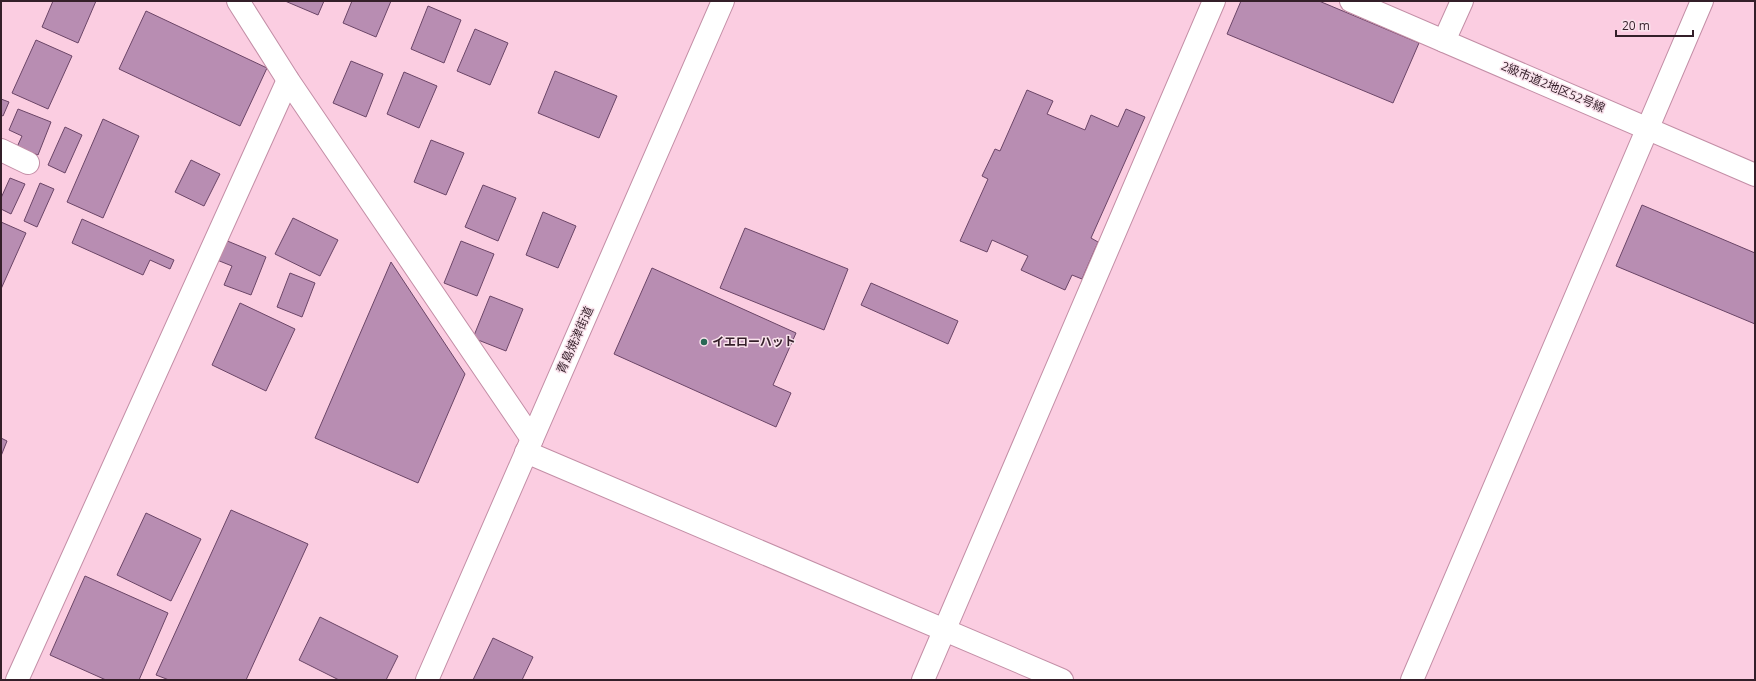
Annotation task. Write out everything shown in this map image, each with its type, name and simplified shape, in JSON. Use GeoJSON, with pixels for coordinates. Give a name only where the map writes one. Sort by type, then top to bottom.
{"type":"FeatureCollection","features":[{"type":"Feature","properties":{"kind":"street","name":"青島焼津街道"},"geometry":{"type":"LineString","coordinates":[[427,680],[723,1]]}},
{"type":"Feature","properties":{"kind":"street"},"geometry":{"type":"LineString","coordinates":[[923,680],[1214,1]]}},
{"type":"Feature","properties":{"kind":"street","name":"2級市道2地区52号線"},"geometry":{"type":"LineString","coordinates":[[1351,1],[1755,175]]}},
{"type":"Feature","properties":{"kind":"street"},"geometry":{"type":"LineString","coordinates":[[1444,41],[1462,1]]}},
{"type":"Feature","properties":{"kind":"street"},"geometry":{"type":"LineString","coordinates":[[1412,680],[1702,1]]}},
{"type":"Feature","properties":{"kind":"street"},"geometry":{"type":"LineString","coordinates":[[244,5],[288,80],[529,445],[944,630],[1062,680]]}},
{"type":"Feature","properties":{"kind":"street"},"geometry":{"type":"LineString","coordinates":[[17,680],[288,80]]}},
{"type":"Feature","properties":{"kind":"street"},"geometry":{"type":"LineString","coordinates":[[1,150],[28,163]]}},
{"type":"Feature","properties":{"kind":"building"},"geometry":{"type":"Polygon","coordinates":[[[53,1],[96,1],[78,43],[42,27],[53,1]]]}},
{"type":"Feature","properties":{"kind":"building"},"geometry":{"type":"Polygon","coordinates":[[[285,1],[324,1],[318,15],[285,1]]]}},
{"type":"Feature","properties":{"kind":"building"},"geometry":{"type":"Polygon","coordinates":[[[352,1],[391,1],[376,37],[343,23],[352,1]]]}},
{"type":"Feature","properties":{"kind":"building"},"geometry":{"type":"Polygon","coordinates":[[[1241,1],[1319,1],[1419,43],[1393,103],[1227,34],[1241,1]]]}},
{"type":"Feature","properties":{"kind":"building"},"geometry":{"type":"Polygon","coordinates":[[[428,6],[461,20],[444,63],[411,49],[428,6]]]}},
{"type":"Feature","properties":{"kind":"building"},"geometry":{"type":"Polygon","coordinates":[[[146,11],[267,68],[240,126],[119,69],[146,11]]]}},
{"type":"Feature","properties":{"kind":"building"},"geometry":{"type":"Polygon","coordinates":[[[475,29],[508,43],[490,85],[457,71],[475,29]]]}},
{"type":"Feature","properties":{"kind":"building"},"geometry":{"type":"Polygon","coordinates":[[[36,40],[72,56],[48,109],[12,93],[36,40]]]}},
{"type":"Feature","properties":{"kind":"building"},"geometry":{"type":"Polygon","coordinates":[[[351,61],[383,74],[366,117],[333,103],[351,61]]]}},
{"type":"Feature","properties":{"kind":"building"},"geometry":{"type":"Polygon","coordinates":[[[555,71],[617,96],[599,138],[538,113],[555,71]]]}},
{"type":"Feature","properties":{"kind":"building"},"geometry":{"type":"Polygon","coordinates":[[[404,72],[437,86],[419,128],[387,114],[404,72]]]}},
{"type":"Feature","properties":{"kind":"building"},"geometry":{"type":"Polygon","coordinates":[[[1027,90],[1053,101],[1047,114],[1085,130],[1091,115],[1118,127],[1126,109],[1145,117],[1091,238],[1098,242],[1082,279],[1072,275],[1065,290],[1021,270],[1028,256],[992,240],[987,252],[960,241],[988,179],[982,176],[995,149],[1000,151],[1027,90]]]}},
{"type":"Feature","properties":{"kind":"building"},"geometry":{"type":"Polygon","coordinates":[[[1,99],[9,102],[3,116],[1,115],[1,99]]]}},
{"type":"Feature","properties":{"kind":"building"},"geometry":{"type":"Polygon","coordinates":[[[18,109],[51,122],[38,155],[17,147],[22,136],[9,130],[18,109]]]}},
{"type":"Feature","properties":{"kind":"building"},"geometry":{"type":"Polygon","coordinates":[[[103,119],[139,136],[103,218],[67,202],[103,119]]]}},
{"type":"Feature","properties":{"kind":"building"},"geometry":{"type":"Polygon","coordinates":[[[65,127],[82,135],[65,173],[48,165],[65,127]]]}},
{"type":"Feature","properties":{"kind":"building"},"geometry":{"type":"Polygon","coordinates":[[[431,140],[464,153],[446,195],[414,182],[431,140]]]}},
{"type":"Feature","properties":{"kind":"building"},"geometry":{"type":"Polygon","coordinates":[[[191,160],[220,174],[204,206],[175,192],[191,160]]]}},
{"type":"Feature","properties":{"kind":"building"},"geometry":{"type":"Polygon","coordinates":[[[10,178],[25,184],[11,214],[1,209],[1,198],[10,178]]]}},
{"type":"Feature","properties":{"kind":"building"},"geometry":{"type":"Polygon","coordinates":[[[40,183],[54,189],[37,227],[24,221],[40,183]]]}},
{"type":"Feature","properties":{"kind":"building"},"geometry":{"type":"Polygon","coordinates":[[[483,185],[516,198],[498,241],[465,227],[483,185]]]}},
{"type":"Feature","properties":{"kind":"building"},"geometry":{"type":"Polygon","coordinates":[[[1642,205],[1755,253],[1755,324],[1616,266],[1642,205]]]}},
{"type":"Feature","properties":{"kind":"building"},"geometry":{"type":"Polygon","coordinates":[[[543,212],[576,226],[558,268],[526,255],[543,212]]]}},
{"type":"Feature","properties":{"kind":"building"},"geometry":{"type":"Polygon","coordinates":[[[293,218],[338,240],[320,276],[275,254],[293,218]]]}},
{"type":"Feature","properties":{"kind":"building"},"geometry":{"type":"Polygon","coordinates":[[[82,219],[174,260],[170,269],[150,260],[143,275],[72,243],[82,219]]]}},
{"type":"Feature","properties":{"kind":"building"},"geometry":{"type":"Polygon","coordinates":[[[1,222],[26,233],[1,289],[1,222]]]}},
{"type":"Feature","properties":{"kind":"building"},"geometry":{"type":"Polygon","coordinates":[[[745,228],[848,269],[824,330],[720,288],[745,228]]]}},
{"type":"Feature","properties":{"kind":"building"},"geometry":{"type":"Polygon","coordinates":[[[225,240],[266,257],[251,295],[224,285],[232,266],[217,260],[225,240]]]}},
{"type":"Feature","properties":{"kind":"building"},"geometry":{"type":"Polygon","coordinates":[[[461,241],[494,254],[477,296],[444,283],[461,241]]]}},
{"type":"Feature","properties":{"kind":"building"},"geometry":{"type":"Polygon","coordinates":[[[391,262],[465,374],[418,483],[315,438],[391,262]]]}},
{"type":"Feature","properties":{"kind":"building"},"geometry":{"type":"Polygon","coordinates":[[[652,268],[796,333],[773,385],[791,393],[776,427],[614,354],[652,268]]]}},
{"type":"Feature","properties":{"kind":"building"},"geometry":{"type":"Polygon","coordinates":[[[290,273],[315,283],[302,317],[277,307],[290,273]]]}},
{"type":"Feature","properties":{"kind":"building"},"geometry":{"type":"Polygon","coordinates":[[[871,283],[958,321],[948,344],[861,305],[871,283]]]}},
{"type":"Feature","properties":{"kind":"building"},"geometry":{"type":"Polygon","coordinates":[[[490,296],[523,309],[506,351],[473,338],[490,296]]]}},
{"type":"Feature","properties":{"kind":"building"},"geometry":{"type":"Polygon","coordinates":[[[240,303],[295,329],[266,391],[212,365],[240,303]]]}},
{"type":"Feature","properties":{"kind":"building"},"geometry":{"type":"Polygon","coordinates":[[[1,438],[7,441],[1,456],[1,438]]]}},
{"type":"Feature","properties":{"kind":"building"},"geometry":{"type":"Polygon","coordinates":[[[231,510],[308,544],[246,680],[169,680],[156,675],[231,510]]]}},
{"type":"Feature","properties":{"kind":"building"},"geometry":{"type":"Polygon","coordinates":[[[146,513],[201,539],[171,601],[117,575],[146,513]]]}},
{"type":"Feature","properties":{"kind":"building"},"geometry":{"type":"Polygon","coordinates":[[[85,576],[168,613],[139,680],[106,680],[50,655],[85,576]]]}},
{"type":"Feature","properties":{"kind":"building"},"geometry":{"type":"Polygon","coordinates":[[[320,617],[398,656],[386,680],[339,680],[299,660],[320,617]]]}},
{"type":"Feature","properties":{"kind":"building"},"geometry":{"type":"Polygon","coordinates":[[[493,638],[533,657],[522,680],[473,680],[493,638]]]}},
{"type":"Feature","properties":{"kind":"place","name":"イエローハット"},"geometry":{"type":"Point","coordinates":[704,342]}}]}
